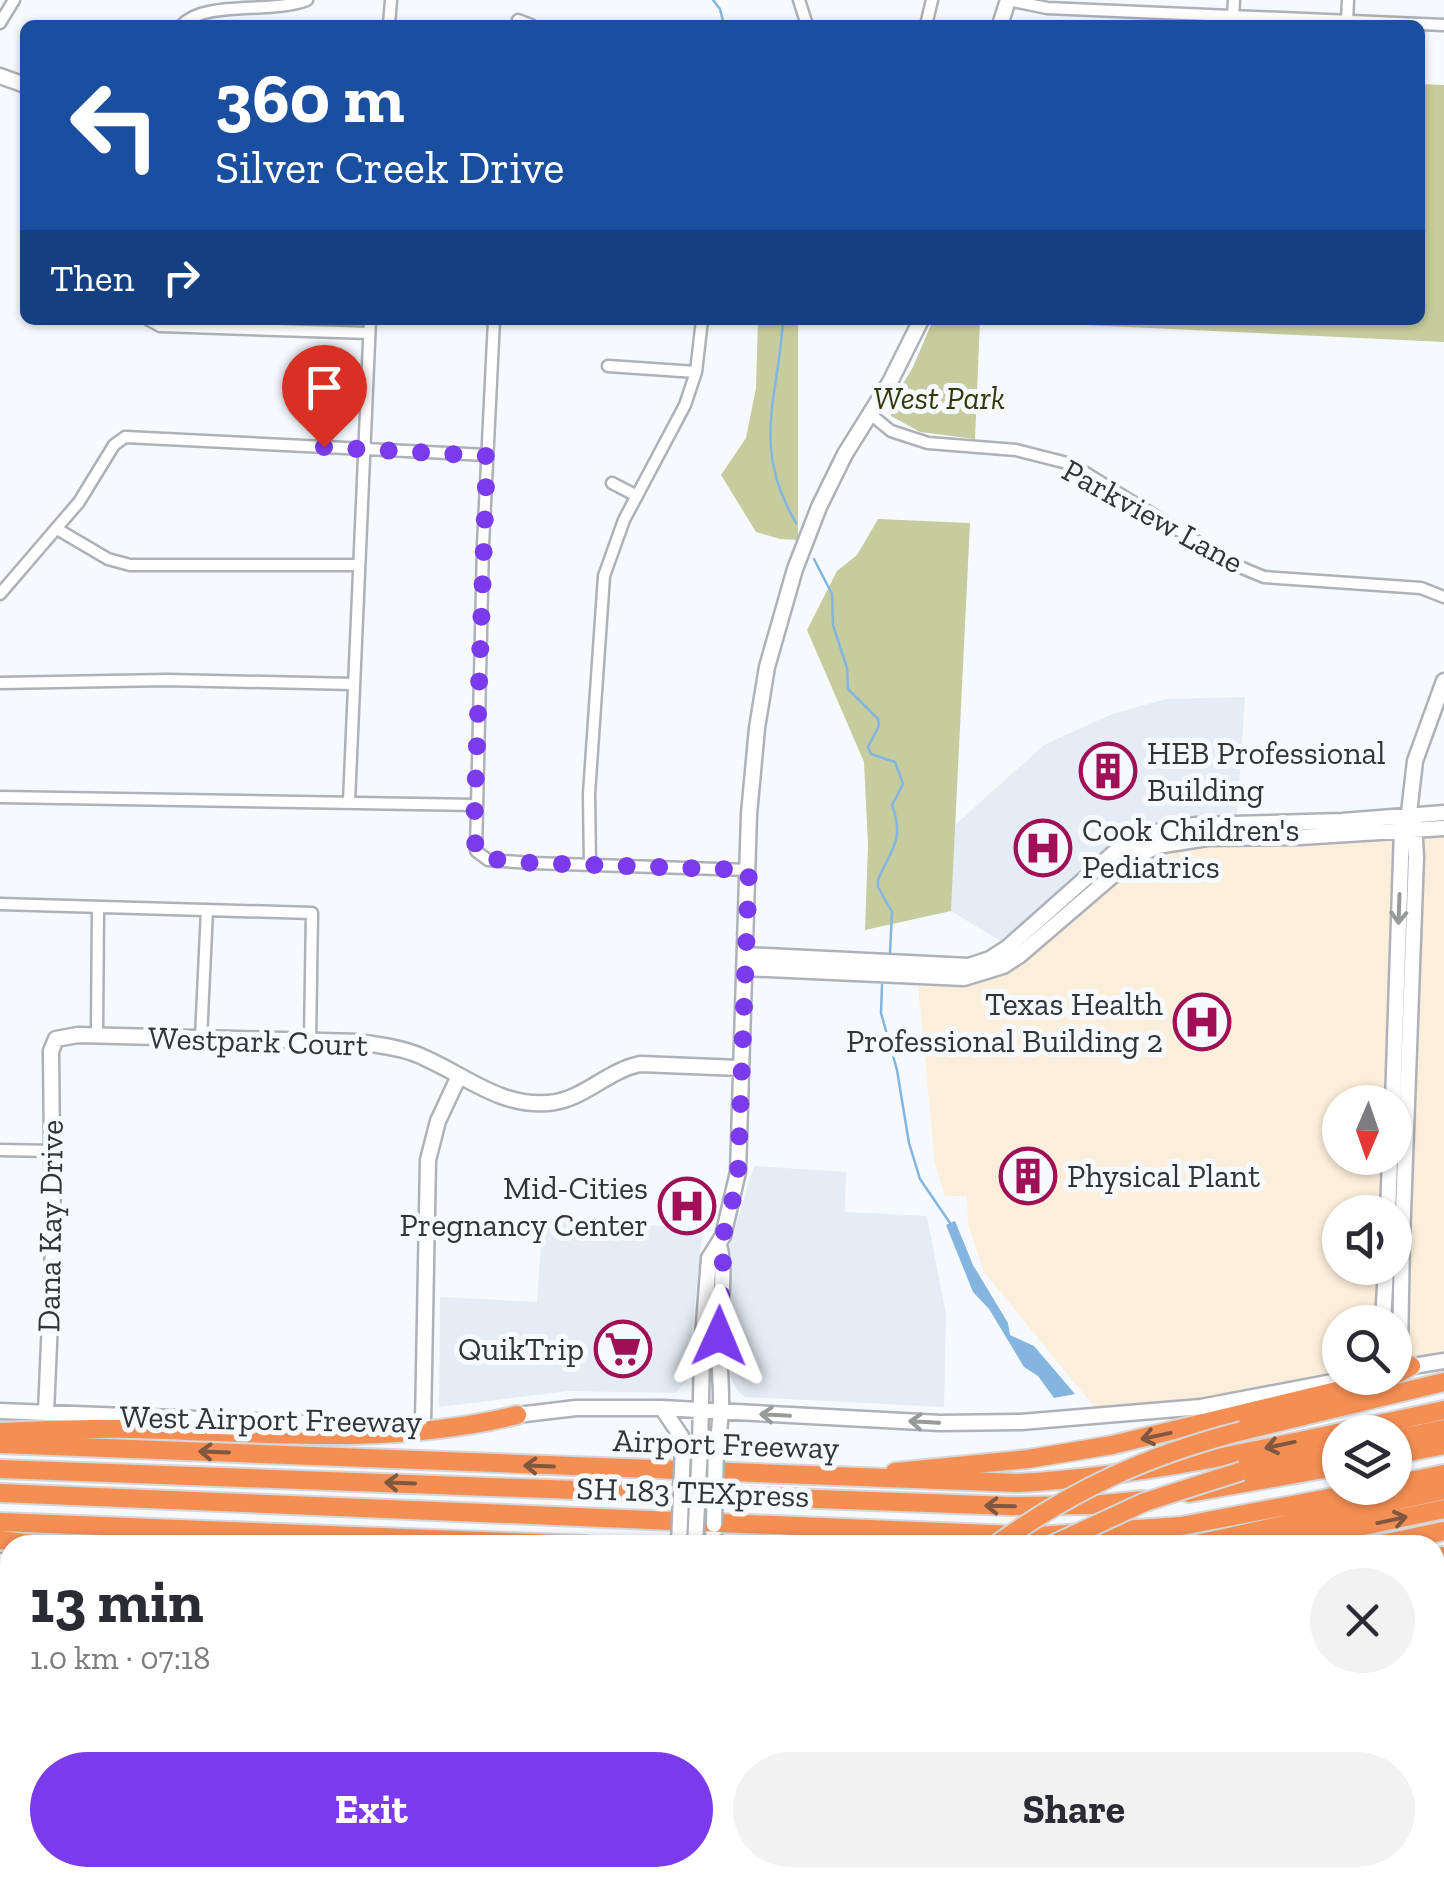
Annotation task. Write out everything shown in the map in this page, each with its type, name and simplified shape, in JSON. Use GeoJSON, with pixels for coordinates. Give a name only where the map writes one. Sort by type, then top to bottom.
{"type":"FeatureCollection","features":[{"type":"Feature","properties":{"kind":"highway"},"geometry":{"type":"LineString","coordinates":[[1010,1535],[1125,1468],[1191,1444],[1444,1382]]}},
{"type":"Feature","properties":{"kind":"highway"},"geometry":{"type":"LineString","coordinates":[[871,1479],[906,1469],[1112,1446],[1322,1391]]}},
{"type":"Feature","properties":{"kind":"highway","name":"Airport Freeway"},"geometry":{"type":"LineString","coordinates":[[0,1444],[1018,1483],[1099,1477],[1194,1463],[1444,1410]]}},
{"type":"Feature","properties":{"kind":"highway"},"geometry":{"type":"LineString","coordinates":[[0,1432],[82,1428],[368,1437],[431,1433],[518,1415]]}},
{"type":"Feature","properties":{"kind":"highway"},"geometry":{"type":"LineString","coordinates":[[1412,1435],[1444,1428]]}},
{"type":"Feature","properties":{"kind":"highway"},"geometry":{"type":"LineString","coordinates":[[1412,1452],[1444,1445]]}},
{"type":"Feature","properties":{"kind":"highway"},"geometry":{"type":"LineString","coordinates":[[1074,1535],[1145,1502],[1242,1471],[1322,1454]]}},
{"type":"Feature","properties":{"kind":"highway"},"geometry":{"type":"LineString","coordinates":[[0,1458],[70,1469]]}},
{"type":"Feature","properties":{"kind":"highway","name":"SH 183 TEXpress"},"geometry":{"type":"LineString","coordinates":[[0,1469],[1010,1506],[1132,1502],[1322,1469]]}},
{"type":"Feature","properties":{"kind":"highway"},"geometry":{"type":"LineString","coordinates":[[1412,1481],[1444,1474]]}},
{"type":"Feature","properties":{"kind":"highway"},"geometry":{"type":"LineString","coordinates":[[1275,1535],[1444,1490]]}},
{"type":"Feature","properties":{"kind":"highway"},"geometry":{"type":"LineString","coordinates":[[0,1494],[35,1499]]}},
{"type":"Feature","properties":{"kind":"highway","name":"SH 183 TEXpress"},"geometry":{"type":"LineString","coordinates":[[35,1499],[69,1497],[1013,1535]]}},
{"type":"Feature","properties":{"kind":"highway"},"geometry":{"type":"LineString","coordinates":[[0,1506],[35,1499]]}},
{"type":"Feature","properties":{"kind":"highway","name":"SH 183 TEXpress"},"geometry":{"type":"LineString","coordinates":[[1052,1535],[1181,1526],[1322,1499]]}},
{"type":"Feature","properties":{"kind":"highway"},"geometry":{"type":"LineString","coordinates":[[1280,1535],[1444,1509]]}},
{"type":"Feature","properties":{"kind":"highway"},"geometry":{"type":"LineString","coordinates":[[0,1522],[388,1535]]}},
{"type":"Feature","properties":{"kind":"street"},"geometry":{"type":"LineString","coordinates":[[0,23],[14,0]]}},
{"type":"Feature","properties":{"kind":"street"},"geometry":{"type":"LineString","coordinates":[[189,20],[199,12],[289,7],[306,0]]}},
{"type":"Feature","properties":{"kind":"street"},"geometry":{"type":"LineString","coordinates":[[1008,0],[1033,7],[1104,5],[1309,20]]}},
{"type":"Feature","properties":{"kind":"street"},"geometry":{"type":"LineString","coordinates":[[1234,0],[1234,16]]}},
{"type":"Feature","properties":{"kind":"street"},"geometry":{"type":"LineString","coordinates":[[158,325],[246,325],[369,333]]}},
{"type":"Feature","properties":{"kind":"street"},"geometry":{"type":"LineString","coordinates":[[348,802],[370,325]]}},
{"type":"Feature","properties":{"kind":"street"},"geometry":{"type":"LineString","coordinates":[[494,325],[476,848],[488,860],[749,870]]}},
{"type":"Feature","properties":{"kind":"street"},"geometry":{"type":"LineString","coordinates":[[590,865],[589,794],[604,576],[624,520],[685,405],[696,372],[701,325]]}},
{"type":"Feature","properties":{"kind":"street"},"geometry":{"type":"LineString","coordinates":[[696,1535],[709,1258],[729,1219],[738,1172],[750,795],[767,667],[812,522],[919,325]]}},
{"type":"Feature","properties":{"kind":"street"},"geometry":{"type":"LineString","coordinates":[[608,366],[696,372]]}},
{"type":"Feature","properties":{"kind":"street","name":"Parkview Lane"},"geometry":{"type":"LineString","coordinates":[[869,413],[891,431],[928,443],[1016,450],[1071,464],[1235,565],[1264,577],[1421,588],[1444,597]]}},
{"type":"Feature","properties":{"kind":"street"},"geometry":{"type":"LineString","coordinates":[[0,594],[80,502],[114,445],[125,437],[487,456]]}},
{"type":"Feature","properties":{"kind":"street"},"geometry":{"type":"LineString","coordinates":[[612,483],[636,496]]}},
{"type":"Feature","properties":{"kind":"street"},"geometry":{"type":"LineString","coordinates":[[58,528],[108,559],[130,565],[358,564]]}},
{"type":"Feature","properties":{"kind":"street"},"geometry":{"type":"LineString","coordinates":[[0,683],[167,680],[353,684]]}},
{"type":"Feature","properties":{"kind":"street"},"geometry":{"type":"LineString","coordinates":[[1401,1305],[1409,814],[1415,762],[1444,681]]}},
{"type":"Feature","properties":{"kind":"street"},"geometry":{"type":"LineString","coordinates":[[0,796],[476,805]]}},
{"type":"Feature","properties":{"kind":"street"},"geometry":{"type":"LineString","coordinates":[[1275,829],[1444,812]]}},
{"type":"Feature","properties":{"kind":"street"},"geometry":{"type":"LineString","coordinates":[[745,962],[984,974],[1004,966],[1026,940],[1111,866],[1132,859],[1157,839],[1195,825],[1275,829],[1444,828]]}},
{"type":"Feature","properties":{"kind":"street"},"geometry":{"type":"LineString","coordinates":[[0,904],[312,912],[310,1041]]}},
{"type":"Feature","properties":{"kind":"street"},"geometry":{"type":"LineString","coordinates":[[97,1035],[98,907]]}},
{"type":"Feature","properties":{"kind":"street"},"geometry":{"type":"LineString","coordinates":[[201,1038],[207,910]]}},
{"type":"Feature","properties":{"kind":"street"},"geometry":{"type":"LineString","coordinates":[[1394,1085],[1404,989]]}},
{"type":"Feature","properties":{"kind":"street","name":"Westpark Court"},"geometry":{"type":"LineString","coordinates":[[56,1039],[66,1035],[97,1035],[360,1042],[399,1048],[426,1058],[499,1097],[546,1103],[576,1097],[624,1068],[640,1064],[740,1068]]}},
{"type":"Feature","properties":{"kind":"street","name":"Dana Kay Drive"},"geometry":{"type":"LineString","coordinates":[[46,1413],[53,1250],[50,1050],[56,1039]]}},
{"type":"Feature","properties":{"kind":"street"},"geometry":{"type":"LineString","coordinates":[[423,1424],[428,1160],[438,1122],[459,1076]]}},
{"type":"Feature","properties":{"kind":"street"},"geometry":{"type":"LineString","coordinates":[[0,1150],[52,1151]]}},
{"type":"Feature","properties":{"kind":"street"},"geometry":{"type":"LineString","coordinates":[[713,1535],[716,1448],[724,1413],[719,1336],[723,1260],[719,1245]]}},
{"type":"Feature","properties":{"kind":"street"},"geometry":{"type":"LineString","coordinates":[[1412,1368],[1444,1361]]}},
{"type":"Feature","properties":{"kind":"street","name":"West Airport Freeway"},"geometry":{"type":"LineString","coordinates":[[0,1412],[368,1426],[576,1408],[662,1408],[940,1423],[1021,1422],[1201,1407],[1322,1384]]}},
{"type":"Feature","properties":{"kind":"street"},"geometry":{"type":"LineString","coordinates":[[662,1408],[681,1436],[683,1446],[679,1535]]}},
{"type":"Feature","properties":{"kind":"shaded area"},"geometry":{"type":"Polygon","coordinates":[[[1245,697],[1237,816],[1176,818],[1137,833],[1064,887],[1002,942],[951,911],[955,825],[1044,745],[1112,714],[1166,699],[1245,697]]]}},
{"type":"Feature","properties":{"kind":"shaded area"},"geometry":{"type":"Polygon","coordinates":[[[1444,834],[1444,1353],[1412,1358],[1412,1305],[1322,1305],[1322,1377],[1245,1392],[1096,1409],[984,1272],[968,1225],[967,1196],[945,1196],[935,1163],[918,986],[966,985],[1009,973],[1131,867],[1180,847],[1444,834]]]}},
{"type":"Feature","properties":{"kind":"shaded area"},"geometry":{"type":"Polygon","coordinates":[[[754,1166],[846,1172],[845,1212],[927,1216],[946,1315],[944,1407],[745,1397],[738,1391],[728,1374],[729,1247],[754,1166]]]}},
{"type":"Feature","properties":{"kind":"shaded area"},"geometry":{"type":"Polygon","coordinates":[[[543,1217],[703,1229],[686,1382],[675,1393],[569,1391],[439,1407],[440,1297],[537,1302],[543,1217]]]}},
{"type":"Feature","properties":{"kind":"green space"},"geometry":{"type":"Polygon","coordinates":[[[1425,84],[1444,85],[1444,342],[1085,325],[1425,325],[1425,84]]]}},
{"type":"Feature","properties":{"kind":"green space"},"geometry":{"type":"Polygon","coordinates":[[[758,325],[798,325],[798,540],[756,532],[721,475],[746,438],[756,388],[758,325]]]}},
{"type":"Feature","properties":{"kind":"green space","name":"West Park"},"geometry":{"type":"Polygon","coordinates":[[[931,325],[980,325],[975,439],[920,432],[891,416],[889,407],[913,367],[931,325]]]}},
{"type":"Feature","properties":{"kind":"green space"},"geometry":{"type":"Polygon","coordinates":[[[878,519],[970,523],[951,911],[865,930],[868,845],[864,762],[807,630],[837,571],[857,555],[878,519]]]}},
{"type":"Feature","properties":{"kind":"water"},"geometry":{"type":"Polygon","coordinates":[[[955,1221],[973,1265],[1008,1323],[1010,1335],[1034,1346],[1075,1394],[1054,1398],[1038,1376],[1024,1367],[989,1309],[973,1292],[946,1225],[955,1221]]]}},
{"type":"Feature","properties":{"kind":"waterway"},"geometry":{"type":"LineString","coordinates":[[713,0],[723,20]]}},
{"type":"Feature","properties":{"kind":"waterway"},"geometry":{"type":"LineString","coordinates":[[782,325],[771,446],[782,495],[796,523]]}},
{"type":"Feature","properties":{"kind":"waterway"},"geometry":{"type":"LineString","coordinates":[[814,559],[832,594],[833,625],[847,668],[848,689],[878,719],[879,726],[868,747],[871,754],[895,762],[903,784],[892,805],[897,827],[895,844],[878,880],[892,912],[890,953]]}},
{"type":"Feature","properties":{"kind":"waterway"},"geometry":{"type":"LineString","coordinates":[[882,985],[881,1013],[897,1070],[909,1143],[920,1179],[950,1223]]}},
{"type":"Feature","properties":{"kind":"place","name":"HEB Professional Building"},"geometry":{"type":"Point","coordinates":[1108,771]}},
{"type":"Feature","properties":{"kind":"place","name":"Cook Children's Pediatrics"},"geometry":{"type":"Point","coordinates":[1043,848]}},
{"type":"Feature","properties":{"kind":"place","name":"Texas Health Professional Building 2"},"geometry":{"type":"Point","coordinates":[1202,1022]}},
{"type":"Feature","properties":{"kind":"place","name":"Physical Plant"},"geometry":{"type":"Point","coordinates":[1028,1176]}},
{"type":"Feature","properties":{"kind":"place","name":"Mid-Cities Pregnancy Center"},"geometry":{"type":"Point","coordinates":[687,1206]}},
{"type":"Feature","properties":{"kind":"place","name":"QuikTrip"},"geometry":{"type":"Point","coordinates":[623,1349]}},
{"type":"Feature","properties":{"kind":"route"},"geometry":{"type":"LineString","coordinates":[[324,447],[487,456],[474,830],[476,851],[482,858],[749,870],[738,1172],[729,1219],[719,1245],[723,1260],[719,1336]]}}]}
